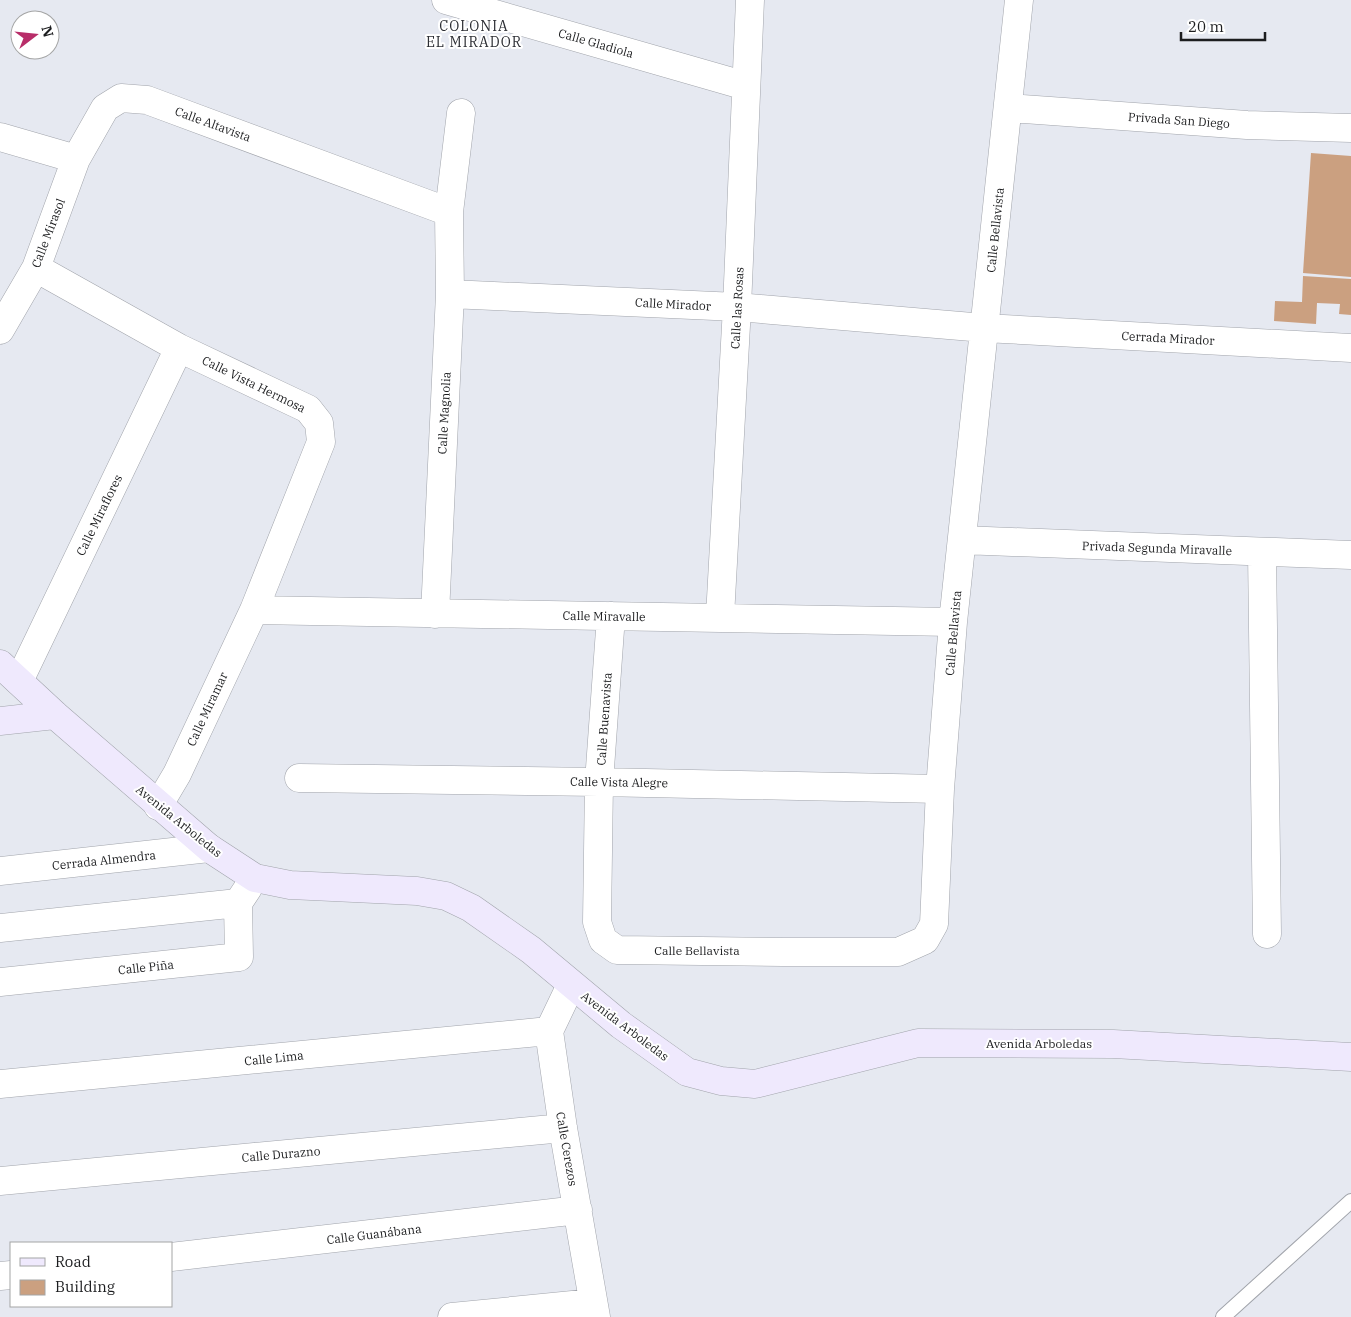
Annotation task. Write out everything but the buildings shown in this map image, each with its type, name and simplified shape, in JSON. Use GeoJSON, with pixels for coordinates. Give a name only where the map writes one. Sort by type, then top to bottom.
{"type":"FeatureCollection","features":[{"type":"Feature","properties":{"kind":"street","name":"Calle Gladiola"},"geometry":{"type":"LineString","coordinates":[[446,0],[746,86]]}},
{"type":"Feature","properties":{"kind":"street","name":"Calle las Rosas"},"geometry":{"type":"LineString","coordinates":[[720,617],[737,307],[750,0]]}},
{"type":"Feature","properties":{"kind":"street","name":"Calle Bellavista"},"geometry":{"type":"LineString","coordinates":[[604,940],[618,950],[898,952],[925,940],[934,924],[940,789],[953,622],[1020,0]]}},
{"type":"Feature","properties":{"kind":"street","name":"Calle Altavista"},"geometry":{"type":"LineString","coordinates":[[76,159],[105,108],[121,98],[147,100],[449,212]]}},
{"type":"Feature","properties":{"kind":"street","name":"Privada San Diego"},"geometry":{"type":"LineString","coordinates":[[1008,108],[1247,125],[1351,128]]}},
{"type":"Feature","properties":{"kind":"street","name":"Calle Magnolia"},"geometry":{"type":"LineString","coordinates":[[435,614],[450,294],[449,212],[461,113]]}},
{"type":"Feature","properties":{"kind":"street"},"geometry":{"type":"LineString","coordinates":[[0,137],[76,159]]}},
{"type":"Feature","properties":{"kind":"street","name":"Calle Mirasol"},"geometry":{"type":"LineString","coordinates":[[0,330],[36,268],[76,159]]}},
{"type":"Feature","properties":{"kind":"street","name":"Calle Vista Hermosa"},"geometry":{"type":"LineString","coordinates":[[36,268],[179,348],[308,409],[319,423],[320,442],[254,610]]}},
{"type":"Feature","properties":{"kind":"street","name":"Calle Mirador"},"geometry":{"type":"LineString","coordinates":[[450,294],[737,307],[984,328]]}},
{"type":"Feature","properties":{"kind":"street","name":"Cerrada Mirador"},"geometry":{"type":"LineString","coordinates":[[984,328],[1351,348]]}},
{"type":"Feature","properties":{"kind":"street","name":"Calle Miraflores"},"geometry":{"type":"LineString","coordinates":[[9,673],[179,348]]}},
{"type":"Feature","properties":{"kind":"street","name":"Privada Segunda Miravalle"},"geometry":{"type":"LineString","coordinates":[[962,540],[1351,555]]}},
{"type":"Feature","properties":{"kind":"street"},"geometry":{"type":"LineString","coordinates":[[1262,552],[1267,934]]}},
{"type":"Feature","properties":{"kind":"street","name":"Calle Miravalle"},"geometry":{"type":"LineString","coordinates":[[254,610],[953,622]]}},
{"type":"Feature","properties":{"kind":"street","name":"Calle Miramar"},"geometry":{"type":"LineString","coordinates":[[158,806],[177,774],[254,610]]}},
{"type":"Feature","properties":{"kind":"street","name":"Calle Buenavista"},"geometry":{"type":"LineString","coordinates":[[604,940],[597,922],[599,782],[611,616]]}},
{"type":"Feature","properties":{"kind":"street","name":"Avenida Arboledas"},"geometry":{"type":"LineString","coordinates":[[9,673],[208,848],[255,878],[290,886],[417,891],[446,896],[471,908],[531,950],[620,1025],[687,1072],[721,1081],[755,1084],[918,1043],[1113,1044],[1351,1057]]}},
{"type":"Feature","properties":{"kind":"street"},"geometry":{"type":"LineString","coordinates":[[0,720],[56,716]]}},
{"type":"Feature","properties":{"kind":"street","name":"Calle Vista Alegre"},"geometry":{"type":"LineString","coordinates":[[299,778],[940,789]]}},
{"type":"Feature","properties":{"kind":"street","name":"Cerrada Almendra"},"geometry":{"type":"LineString","coordinates":[[0,871],[208,848]]}},
{"type":"Feature","properties":{"kind":"street"},"geometry":{"type":"LineString","coordinates":[[0,928],[238,903],[255,878]]}},
{"type":"Feature","properties":{"kind":"street","name":"Calle Piña"},"geometry":{"type":"LineString","coordinates":[[0,982],[239,957],[238,903]]}},
{"type":"Feature","properties":{"kind":"street"},"geometry":{"type":"LineString","coordinates":[[549,1032],[571,985]]}},
{"type":"Feature","properties":{"kind":"street","name":"Calle Lima"},"geometry":{"type":"LineString","coordinates":[[0,1084],[549,1032]]}},
{"type":"Feature","properties":{"kind":"street","name":"Calle Cerezos"},"geometry":{"type":"LineString","coordinates":[[549,1032],[563,1128],[595,1310]]}},
{"type":"Feature","properties":{"kind":"street","name":"Calle Durazno"},"geometry":{"type":"LineString","coordinates":[[0,1181],[563,1128]]}},
{"type":"Feature","properties":{"kind":"street","name":"Calle Guanábana"},"geometry":{"type":"LineString","coordinates":[[172,1257],[578,1210]]}},
{"type":"Feature","properties":{"kind":"street"},"geometry":{"type":"LineString","coordinates":[[452,1317],[595,1310]]}},
{"type":"Feature","properties":{"kind":"lane"},"geometry":{"type":"LineString","coordinates":[[1223,1317],[1351,1201]]}},
{"type":"Feature","properties":{"kind":"district","name":"COLONIA EL MIRADOR"},"geometry":{"type":"Point","coordinates":[474,34]}}]}
